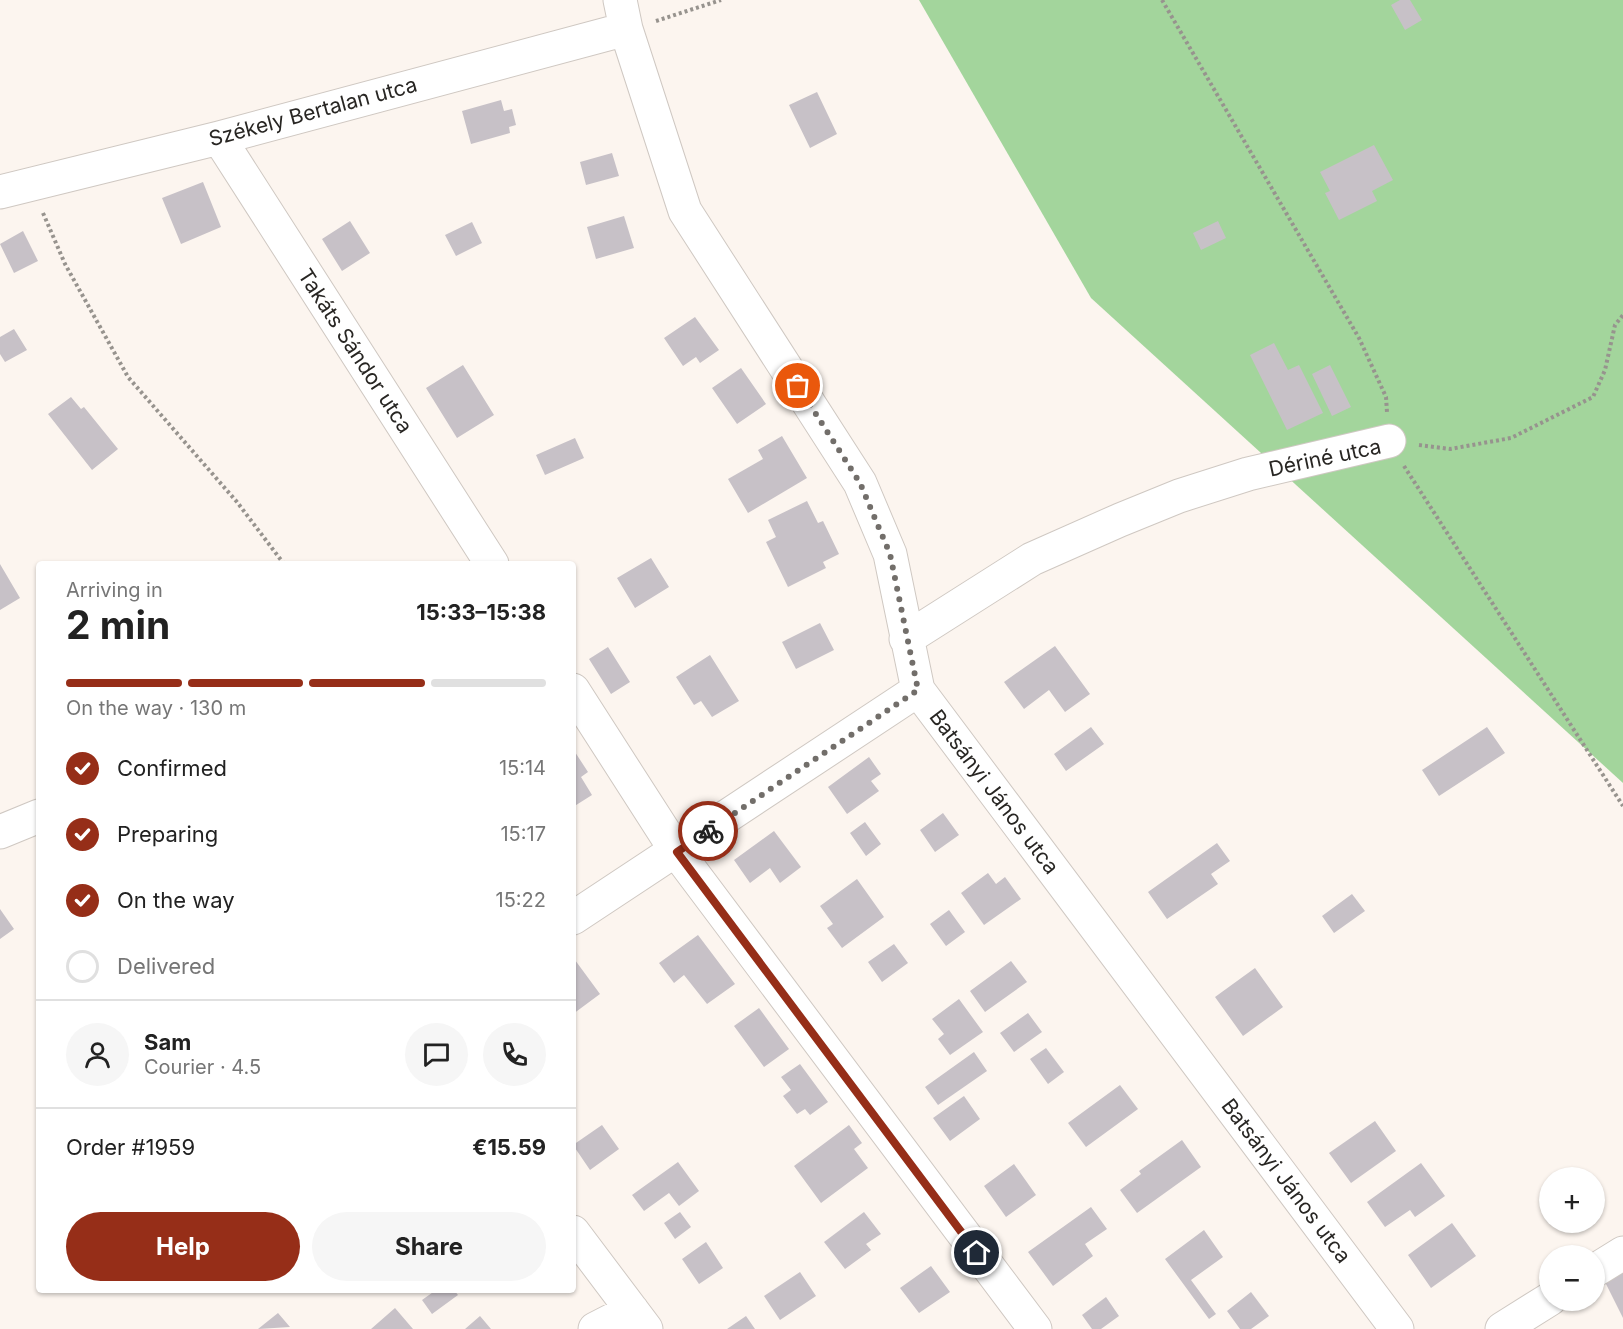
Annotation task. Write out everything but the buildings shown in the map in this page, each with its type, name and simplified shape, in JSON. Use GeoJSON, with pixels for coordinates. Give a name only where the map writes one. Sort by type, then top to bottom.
{"type":"FeatureCollection","features":[{"type":"Feature","properties":{"kind":"street","name":"Székely Bertalan utca"},"geometry":{"type":"LineString","coordinates":[[0,192],[219,138],[623,15]]}},
{"type":"Feature","properties":{"kind":"street","name":"Batsányi János utca"},"geometry":{"type":"LineString","coordinates":[[623,15],[685,212],[860,483],[890,554],[918,690],[1398,1329]]}},
{"type":"Feature","properties":{"kind":"street","name":"Takáts Sándor utca"},"geometry":{"type":"LineString","coordinates":[[219,138],[490,561]]}},
{"type":"Feature","properties":{"kind":"street","name":"Dériné utca"},"geometry":{"type":"LineString","coordinates":[[906,639],[1032,560],[1179,496],[1248,474],[1389,441]]}},
{"type":"Feature","properties":{"kind":"street"},"geometry":{"type":"LineString","coordinates":[[576,916],[677,852],[918,690]]}},
{"type":"Feature","properties":{"kind":"street"},"geometry":{"type":"LineString","coordinates":[[576,695],[677,852],[1035,1329]]}},
{"type":"Feature","properties":{"kind":"street"},"geometry":{"type":"LineString","coordinates":[[0,832],[36,817]]}},
{"type":"Feature","properties":{"kind":"street"},"geometry":{"type":"LineString","coordinates":[[576,1236],[639,1319],[595,1329]]}},
{"type":"Feature","properties":{"kind":"street"},"geometry":{"type":"LineString","coordinates":[[1605,1264],[1623,1253]]}},
{"type":"Feature","properties":{"kind":"street"},"geometry":{"type":"LineString","coordinates":[[1502,1329],[1539,1306]]}},
{"type":"Feature","properties":{"kind":"path"},"geometry":{"type":"LineString","coordinates":[[623,15],[721,0]]}},
{"type":"Feature","properties":{"kind":"path"},"geometry":{"type":"LineString","coordinates":[[1162,0],[1359,338],[1386,397],[1389,441],[1450,449],[1511,438],[1593,397],[1605,370],[1615,325],[1623,315]]}},
{"type":"Feature","properties":{"kind":"path"},"geometry":{"type":"LineString","coordinates":[[32,184],[65,264],[128,377],[237,502],[282,561]]}},
{"type":"Feature","properties":{"kind":"path","name":"Dériné utca"},"geometry":{"type":"LineString","coordinates":[[1389,441],[1623,806]]}},
{"type":"Feature","properties":{"kind":"green space"},"geometry":{"type":"Polygon","coordinates":[[[919,0],[1623,0],[1623,783],[1091,298],[919,0]]]}},
{"type":"Feature","properties":{"kind":"way so far"},"geometry":{"type":"LineString","coordinates":[[708,831],[918,690],[890,554],[860,483],[798,386]]}},
{"type":"Feature","properties":{"kind":"route"},"geometry":{"type":"LineString","coordinates":[[708,831],[677,852],[977,1253]]}}]}
